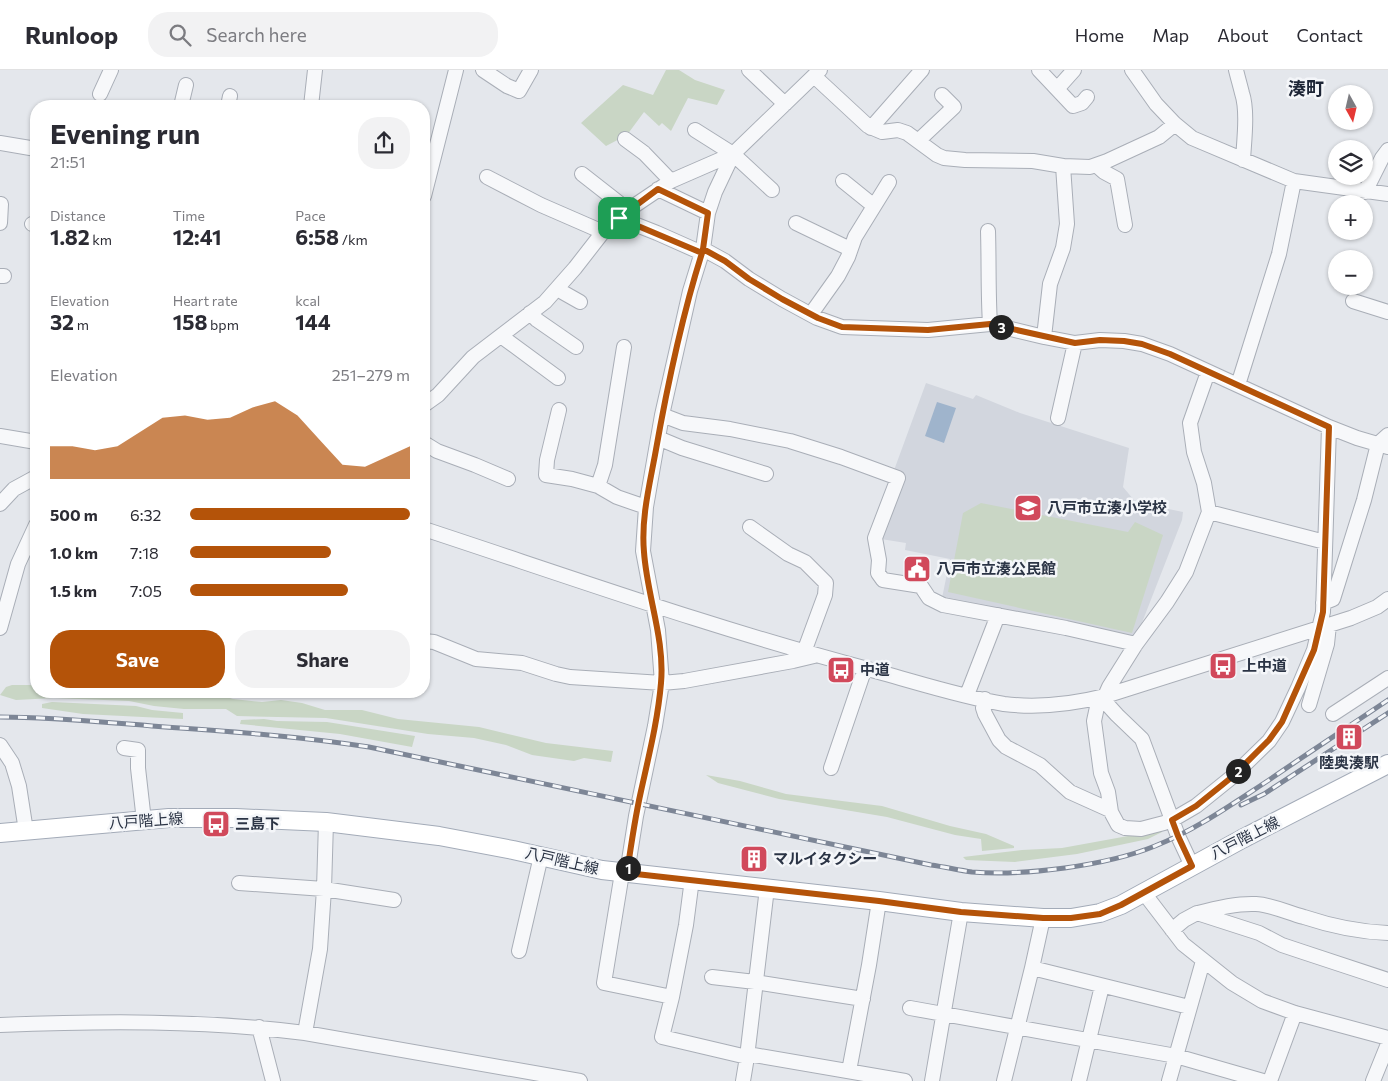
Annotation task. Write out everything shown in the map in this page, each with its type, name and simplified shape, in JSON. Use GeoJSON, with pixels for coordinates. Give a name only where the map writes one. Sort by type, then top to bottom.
{"type":"FeatureCollection","features":[{"type":"Feature","properties":{"kind":"main road","name":"八戸階上線"},"geometry":{"type":"LineString","coordinates":[[0,832],[169,818],[236,818],[326,822],[438,836],[542,856],[602,870],[625,873],[692,879],[961,912],[1043,918],[1071,918],[1100,914],[1121,905],[1388,764]]}},
{"type":"Feature","properties":{"kind":"street"},"geometry":{"type":"LineString","coordinates":[[100,94],[111,70]]}},
{"type":"Feature","properties":{"kind":"street"},"geometry":{"type":"LineString","coordinates":[[312,100],[316,70]]}},
{"type":"Feature","properties":{"kind":"street"},"geometry":{"type":"LineString","coordinates":[[430,172],[456,70]]}},
{"type":"Feature","properties":{"kind":"street"},"geometry":{"type":"LineString","coordinates":[[483,70],[507,86],[520,90],[531,70]]}},
{"type":"Feature","properties":{"kind":"street"},"geometry":{"type":"LineString","coordinates":[[749,70],[786,104]]}},
{"type":"Feature","properties":{"kind":"street"},"geometry":{"type":"LineString","coordinates":[[871,128],[922,70]]}},
{"type":"Feature","properties":{"kind":"street"},"geometry":{"type":"LineString","coordinates":[[1039,70],[1073,106],[1082,103],[1087,97]]}},
{"type":"Feature","properties":{"kind":"street"},"geometry":{"type":"LineString","coordinates":[[1057,89],[1074,70]]}},
{"type":"Feature","properties":{"kind":"street"},"geometry":{"type":"LineString","coordinates":[[1132,70],[1156,104],[1192,138],[1294,181],[1388,194]]}},
{"type":"Feature","properties":{"kind":"street"},"geometry":{"type":"LineString","coordinates":[[1236,70],[1243,93],[1245,126],[1244,160]]}},
{"type":"Feature","properties":{"kind":"street"},"geometry":{"type":"LineString","coordinates":[[672,997],[604,983],[662,682],[658,630],[643,551],[646,507],[662,415],[690,291],[702,251],[708,213],[715,192],[733,154],[744,141],[786,104],[817,73],[871,128],[882,132],[898,130],[907,133],[944,158],[1033,161],[1063,166],[1090,167],[1159,137],[1175,124]]}},
{"type":"Feature","properties":{"kind":"street"},"geometry":{"type":"LineString","coordinates":[[182,100],[186,85]]}},
{"type":"Feature","properties":{"kind":"street"},"geometry":{"type":"LineString","coordinates":[[918,141],[954,107],[942,95]]}},
{"type":"Feature","properties":{"kind":"street"},"geometry":{"type":"LineString","coordinates":[[695,130],[733,154],[772,190]]}},
{"type":"Feature","properties":{"kind":"street"},"geometry":{"type":"LineString","coordinates":[[625,139],[644,153],[671,181]]}},
{"type":"Feature","properties":{"kind":"street"},"geometry":{"type":"LineString","coordinates":[[0,143],[30,148]]}},
{"type":"Feature","properties":{"kind":"street"},"geometry":{"type":"LineString","coordinates":[[1365,192],[1388,150]]}},
{"type":"Feature","properties":{"kind":"street"},"geometry":{"type":"LineString","coordinates":[[430,401],[438,395],[472,357],[546,302],[603,232],[624,214],[671,181],[733,154]]}},
{"type":"Feature","properties":{"kind":"street"},"geometry":{"type":"LineString","coordinates":[[1096,165],[1117,179],[1125,225]]}},
{"type":"Feature","properties":{"kind":"street"},"geometry":{"type":"LineString","coordinates":[[1044,337],[1050,284],[1063,248],[1067,224],[1063,166]]}},
{"type":"Feature","properties":{"kind":"street"},"geometry":{"type":"LineString","coordinates":[[582,174],[624,214],[725,261],[749,279],[811,314],[842,327],[928,330],[990,324],[1075,343],[1100,340],[1142,344],[1170,354],[1329,427],[1357,438],[1385,442],[1364,500],[1333,599],[1323,602]]}},
{"type":"Feature","properties":{"kind":"street"},"geometry":{"type":"LineString","coordinates":[[487,177],[541,205],[603,232]]}},
{"type":"Feature","properties":{"kind":"street"},"geometry":{"type":"LineString","coordinates":[[1238,385],[1278,254],[1294,181]]}},
{"type":"Feature","properties":{"kind":"street"},"geometry":{"type":"LineString","coordinates":[[843,182],[874,206]]}},
{"type":"Feature","properties":{"kind":"street"},"geometry":{"type":"LineString","coordinates":[[811,314],[838,276],[848,257],[855,236],[889,182]]}},
{"type":"Feature","properties":{"kind":"street"},"geometry":{"type":"LineString","coordinates":[[658,189],[708,213]]}},
{"type":"Feature","properties":{"kind":"street"},"geometry":{"type":"LineString","coordinates":[[0,223],[1,204]]}},
{"type":"Feature","properties":{"kind":"street"},"geometry":{"type":"LineString","coordinates":[[796,223],[850,249]]}},
{"type":"Feature","properties":{"kind":"street"},"geometry":{"type":"LineString","coordinates":[[988,231],[990,324]]}},
{"type":"Feature","properties":{"kind":"street"},"geometry":{"type":"LineString","coordinates":[[557,289],[580,302]]}},
{"type":"Feature","properties":{"kind":"street"},"geometry":{"type":"LineString","coordinates":[[1353,301],[1388,312]]}},
{"type":"Feature","properties":{"kind":"street"},"geometry":{"type":"LineString","coordinates":[[530,313],[576,347]]}},
{"type":"Feature","properties":{"kind":"street"},"geometry":{"type":"LineString","coordinates":[[501,336],[558,378]]}},
{"type":"Feature","properties":{"kind":"street"},"geometry":{"type":"LineString","coordinates":[[1058,418],[1075,343]]}},
{"type":"Feature","properties":{"kind":"street"},"geometry":{"type":"LineString","coordinates":[[598,486],[605,465],[624,347]]}},
{"type":"Feature","properties":{"kind":"street"},"geometry":{"type":"LineString","coordinates":[[1208,372],[1190,423],[1194,452],[1204,483],[1210,512],[1186,572],[1108,687],[1094,721],[1101,772],[1108,792],[1110,810],[1118,825],[1125,828],[1141,829],[1172,820],[1196,806],[1232,777],[1269,740],[1282,722],[1324,626]]}},
{"type":"Feature","properties":{"kind":"street"},"geometry":{"type":"LineString","coordinates":[[559,410],[547,460],[546,475],[598,486],[617,498],[646,507]]}},
{"type":"Feature","properties":{"kind":"street"},"geometry":{"type":"LineString","coordinates":[[662,415],[683,423],[730,429],[790,442],[842,457],[898,478],[875,538],[878,573],[883,580],[921,586],[929,598],[943,605],[1136,644]]}},
{"type":"Feature","properties":{"kind":"street"},"geometry":{"type":"LineString","coordinates":[[1309,706],[1327,644],[1323,602],[1329,427]]}},
{"type":"Feature","properties":{"kind":"street"},"geometry":{"type":"LineString","coordinates":[[0,436],[30,441]]}},
{"type":"Feature","properties":{"kind":"street"},"geometry":{"type":"LineString","coordinates":[[658,438],[682,448],[766,474]]}},
{"type":"Feature","properties":{"kind":"street"},"geometry":{"type":"LineString","coordinates":[[430,447],[508,479]]}},
{"type":"Feature","properties":{"kind":"street"},"geometry":{"type":"LineString","coordinates":[[0,504],[14,489],[30,480]]}},
{"type":"Feature","properties":{"kind":"street"},"geometry":{"type":"LineString","coordinates":[[1210,512],[1325,542]]}},
{"type":"Feature","properties":{"kind":"street"},"geometry":{"type":"LineString","coordinates":[[750,527],[788,554],[805,562],[826,583],[825,595],[810,654]]}},
{"type":"Feature","properties":{"kind":"street"},"geometry":{"type":"LineString","coordinates":[[430,531],[810,654],[967,696],[1005,704],[1041,705],[1101,702],[1352,618],[1388,600]]}},
{"type":"Feature","properties":{"kind":"street"},"geometry":{"type":"LineString","coordinates":[[0,628],[18,564],[30,539]]}},
{"type":"Feature","properties":{"kind":"street"},"geometry":{"type":"LineString","coordinates":[[967,696],[998,615]]}},
{"type":"Feature","properties":{"kind":"street"},"geometry":{"type":"LineString","coordinates":[[430,642],[476,659],[522,663],[570,677],[662,682],[684,681],[793,661],[810,654]]}},
{"type":"Feature","properties":{"kind":"street"},"geometry":{"type":"LineString","coordinates":[[831,768],[864,668]]}},
{"type":"Feature","properties":{"kind":"street"},"geometry":{"type":"LineString","coordinates":[[1333,714],[1388,678]]}},
{"type":"Feature","properties":{"kind":"street"},"geometry":{"type":"LineString","coordinates":[[985,699],[983,708],[985,714],[999,740],[1006,747],[1040,765],[1070,792],[1110,810]]}},
{"type":"Feature","properties":{"kind":"street"},"geometry":{"type":"LineString","coordinates":[[1101,702],[1107,704],[1142,739],[1178,836],[1192,866]]}},
{"type":"Feature","properties":{"kind":"street"},"geometry":{"type":"LineString","coordinates":[[0,745],[12,762],[19,786],[26,830]]}},
{"type":"Feature","properties":{"kind":"street"},"geometry":{"type":"LineString","coordinates":[[124,748],[138,750],[138,768],[144,820]]}},
{"type":"Feature","properties":{"kind":"street"},"geometry":{"type":"LineString","coordinates":[[304,1032],[320,949],[326,822]]}},
{"type":"Feature","properties":{"kind":"street"},"geometry":{"type":"LineString","coordinates":[[519,951],[542,856]]}},
{"type":"Feature","properties":{"kind":"street"},"geometry":{"type":"LineString","coordinates":[[692,879],[686,925],[662,1037],[748,1055],[905,1081]]}},
{"type":"Feature","properties":{"kind":"street"},"geometry":{"type":"LineString","coordinates":[[239,883],[324,890],[394,900]]}},
{"type":"Feature","properties":{"kind":"street"},"geometry":{"type":"LineString","coordinates":[[743,1081],[748,1055],[767,888]]}},
{"type":"Feature","properties":{"kind":"street"},"geometry":{"type":"LineString","coordinates":[[1144,893],[1183,944],[1232,983],[1262,1001],[1295,1013],[1388,1038]]}},
{"type":"Feature","properties":{"kind":"street"},"geometry":{"type":"LineString","coordinates":[[849,1071],[879,901]]}},
{"type":"Feature","properties":{"kind":"street"},"geometry":{"type":"LineString","coordinates":[[1172,930],[1184,920],[1198,913],[1212,909],[1254,904],[1271,906],[1305,918],[1340,926],[1388,933]]}},
{"type":"Feature","properties":{"kind":"street"},"geometry":{"type":"LineString","coordinates":[[932,1081],[961,912]]}},
{"type":"Feature","properties":{"kind":"street"},"geometry":{"type":"LineString","coordinates":[[1198,913],[1259,933],[1282,945],[1388,980]]}},
{"type":"Feature","properties":{"kind":"street"},"geometry":{"type":"LineString","coordinates":[[1004,1081],[1043,918]]}},
{"type":"Feature","properties":{"kind":"street"},"geometry":{"type":"LineString","coordinates":[[1169,1081],[1203,961]]}},
{"type":"Feature","properties":{"kind":"street"},"geometry":{"type":"LineString","coordinates":[[1032,968],[1189,1007]]}},
{"type":"Feature","properties":{"kind":"street"},"geometry":{"type":"LineString","coordinates":[[712,977],[863,999]]}},
{"type":"Feature","properties":{"kind":"street"},"geometry":{"type":"LineString","coordinates":[[1079,1081],[1102,986]]}},
{"type":"Feature","properties":{"kind":"street"},"geometry":{"type":"LineString","coordinates":[[910,1008],[1176,1056],[1264,1081]]}},
{"type":"Feature","properties":{"kind":"street"},"geometry":{"type":"LineString","coordinates":[[1270,1081],[1295,1013]]}},
{"type":"Feature","properties":{"kind":"street"},"geometry":{"type":"LineString","coordinates":[[0,1025],[105,1021],[259,1027],[304,1032],[580,1081]]}},
{"type":"Feature","properties":{"kind":"street"},"geometry":{"type":"LineString","coordinates":[[259,1027],[273,1081]]}},
{"type":"Feature","properties":{"kind":"street"},"geometry":{"type":"LineString","coordinates":[[1373,1081],[1388,1044]]}},
{"type":"Feature","properties":{"kind":"shaded area","name":"八戸市立湊小学校"},"geometry":{"type":"Polygon","coordinates":[[[926,383],[973,399],[976,395],[1020,413],[1129,448],[1123,487],[1134,500],[1144,504],[1183,512],[1182,520],[1136,638],[942,598],[950,559],[905,550],[906,543],[881,539],[893,473],[926,383]]]}},
{"type":"Feature","properties":{"kind":"green space"},"geometry":{"type":"Polygon","coordinates":[[[666,70],[679,70],[695,80],[725,90],[717,105],[688,98],[671,131],[662,123],[659,126],[644,112],[627,135],[606,146],[581,123],[623,85],[653,95],[666,70]]]}},
{"type":"Feature","properties":{"kind":"green space"},"geometry":{"type":"Polygon","coordinates":[[[981,503],[1128,532],[1135,522],[1163,535],[1132,633],[948,592],[963,513],[981,503]]]}},
{"type":"Feature","properties":{"kind":"green space"},"geometry":{"type":"Polygon","coordinates":[[[30,685],[30,698],[54,698],[16,700],[0,695],[6,687],[30,685]]]}},
{"type":"Feature","properties":{"kind":"green space"},"geometry":{"type":"Polygon","coordinates":[[[54,698],[230,698],[262,702],[281,700],[302,703],[325,710],[362,710],[398,719],[479,727],[546,743],[613,751],[611,762],[584,758],[574,761],[532,755],[506,745],[474,738],[428,734],[326,718],[237,716],[226,709],[184,709],[129,701],[54,698]]]}},
{"type":"Feature","properties":{"kind":"green space"},"geometry":{"type":"Polygon","coordinates":[[[52,702],[136,706],[152,710],[183,713],[183,719],[83,714],[42,708],[42,704],[52,702]]]}},
{"type":"Feature","properties":{"kind":"green space"},"geometry":{"type":"Polygon","coordinates":[[[264,719],[327,722],[415,736],[412,747],[340,734],[240,724],[241,720],[264,719]]]}},
{"type":"Feature","properties":{"kind":"green space"},"geometry":{"type":"Polygon","coordinates":[[[706,775],[740,781],[786,794],[882,806],[950,826],[986,834],[1014,846],[1014,848],[982,851],[981,839],[955,835],[887,817],[779,799],[718,783],[706,775]]]}},
{"type":"Feature","properties":{"kind":"green space"},"geometry":{"type":"Polygon","coordinates":[[[1161,830],[1162,832],[1148,839],[1077,854],[1015,862],[966,860],[963,857],[1022,850],[1062,848],[1161,830]]]}},
{"type":"Feature","properties":{"kind":"water"},"geometry":{"type":"Polygon","coordinates":[[[937,402],[956,408],[944,443],[925,436],[937,402]]]}},
{"type":"Feature","properties":{"kind":"railway"},"geometry":{"type":"LineString","coordinates":[[0,717],[76,720],[234,732],[369,747],[931,865],[972,872],[993,873],[1040,871],[1089,864],[1135,853],[1170,840],[1227,807],[1388,700]]}},
{"type":"Feature","properties":{"kind":"railway"},"geometry":{"type":"LineString","coordinates":[[1241,805],[1264,794],[1388,713]]}},
{"type":"Feature","properties":{"kind":"place","name":"八戸市立湊小学校"},"geometry":{"type":"Point","coordinates":[1028,508]}},
{"type":"Feature","properties":{"kind":"place","name":"八戸市立湊公民館"},"geometry":{"type":"Point","coordinates":[917,569]}},
{"type":"Feature","properties":{"kind":"place","name":"上中道"},"geometry":{"type":"Point","coordinates":[1223,666]}},
{"type":"Feature","properties":{"kind":"place","name":"中道"},"geometry":{"type":"Point","coordinates":[841,670]}},
{"type":"Feature","properties":{"kind":"place","name":"陸奥湊駅"},"geometry":{"type":"Point","coordinates":[1349,737]}},
{"type":"Feature","properties":{"kind":"place","name":"三島下"},"geometry":{"type":"Point","coordinates":[216,824]}},
{"type":"Feature","properties":{"kind":"place","name":"マルイタクシー"},"geometry":{"type":"Point","coordinates":[754,859]}},
{"type":"Feature","properties":{"kind":"district","name":"湊町"},"geometry":{"type":"Point","coordinates":[1306,89]}},
{"type":"Feature","properties":{"kind":"route"},"geometry":{"type":"LineString","coordinates":[[658,189],[708,213],[703,249],[725,261],[749,279],[782,299],[818,318],[842,327],[928,330],[990,324],[1075,343],[1100,340],[1142,344],[1170,354],[1329,427],[1323,612],[1314,650],[1282,722],[1269,740],[1232,777],[1196,806],[1172,820],[1192,866],[1121,905],[1100,914],[1071,918],[1043,918],[961,912],[700,880],[627,873],[662,682],[658,630],[643,551],[646,507],[662,415],[690,291],[702,253],[619,218],[658,189]]}}]}
